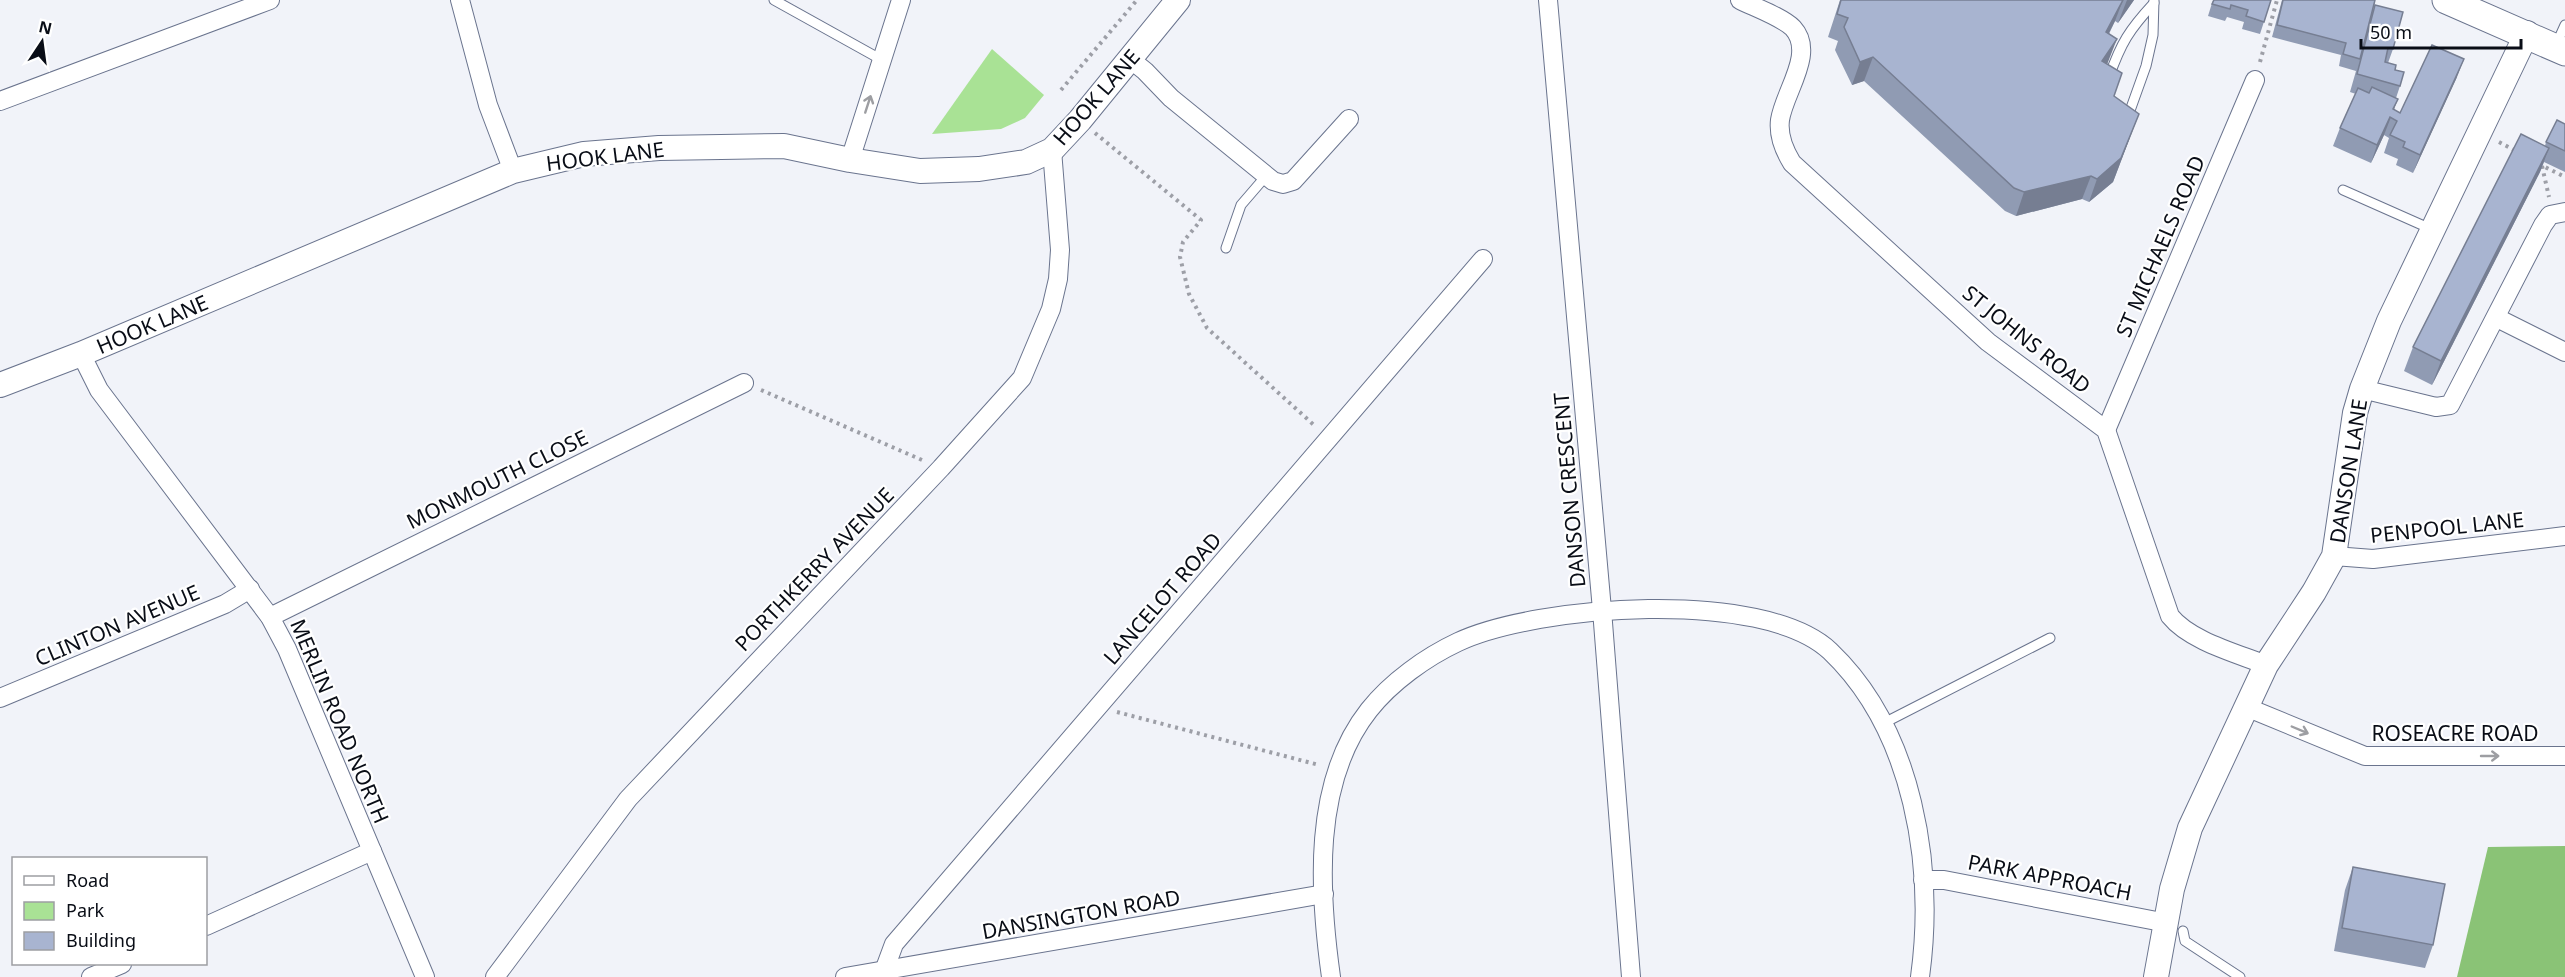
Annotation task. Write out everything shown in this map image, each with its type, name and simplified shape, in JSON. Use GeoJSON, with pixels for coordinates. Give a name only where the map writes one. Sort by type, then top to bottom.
{"type":"FeatureCollection","features":[{"type":"Feature","properties":{"kind":"main road"},"geometry":{"type":"LineString","coordinates":[[2446,0],[2473,5],[2527,33],[2562,41]]}},
{"type":"Feature","properties":{"kind":"street"},"geometry":{"type":"LineString","coordinates":[[0,101],[270,0]]}},
{"type":"Feature","properties":{"kind":"street"},"geometry":{"type":"LineString","coordinates":[[460,0],[488,105],[513,171]]}},
{"type":"Feature","properties":{"kind":"street"},"geometry":{"type":"LineString","coordinates":[[850,160],[901,0]]}},
{"type":"Feature","properties":{"kind":"street","name":"HOOK LANE"},"geometry":{"type":"LineString","coordinates":[[0,385],[81,354],[513,171],[584,154],[659,148],[784,146],[850,160],[920,171],[979,169],[1026,162],[1052,150],[1080,120],[1178,0]]}},
{"type":"Feature","properties":{"kind":"street","name":"DANSON CRESCENT"},"geometry":{"type":"LineString","coordinates":[[1548,0],[1602,610],[1631,977]]}},
{"type":"Feature","properties":{"kind":"street","name":"ST JOHNS ROAD"},"geometry":{"type":"LineString","coordinates":[[1740,0],[1791,26],[1800,38],[1802,53],[1780,118],[1780,133],[1784,150],[1792,163],[1988,342],[2106,430]]}},
{"type":"Feature","properties":{"kind":"street","name":"DANSON LANE"},"geometry":{"type":"LineString","coordinates":[[2156,977],[2178,931],[2176,872],[2190,828],[2266,665],[2314,592],[2334,556],[2355,412],[2362,389],[2389,321],[2527,33]]}},
{"type":"Feature","properties":{"kind":"street"},"geometry":{"type":"LineString","coordinates":[[1130,59],[1171,98],[1266,176],[1283,184],[1293,181],[1349,119]]}},
{"type":"Feature","properties":{"kind":"street","name":"ST MICHAELS ROAD"},"geometry":{"type":"LineString","coordinates":[[2106,430],[2255,80]]}},
{"type":"Feature","properties":{"kind":"street","name":"PORTHKERRY AVENUE"},"geometry":{"type":"LineString","coordinates":[[495,977],[628,799],[941,468],[1022,378],[1051,309],[1058,279],[1060,250],[1052,150]]}},
{"type":"Feature","properties":{"kind":"street"},"geometry":{"type":"LineString","coordinates":[[2362,389],[2436,407],[2450,405],[2497,318],[2543,225],[2559,213]]}},
{"type":"Feature","properties":{"kind":"street","name":"LANCELOT ROAD"},"geometry":{"type":"LineString","coordinates":[[884,971],[894,944],[1483,259]]}},
{"type":"Feature","properties":{"kind":"street"},"geometry":{"type":"LineString","coordinates":[[2497,318],[2565,352]]}},
{"type":"Feature","properties":{"kind":"street","name":"MERLIN ROAD NORTH"},"geometry":{"type":"LineString","coordinates":[[81,354],[99,390],[270,616],[287,649],[425,977]]}},
{"type":"Feature","properties":{"kind":"street","name":"MONMOUTH CLOSE"},"geometry":{"type":"LineString","coordinates":[[270,616],[744,383]]}},
{"type":"Feature","properties":{"kind":"street"},"geometry":{"type":"LineString","coordinates":[[2106,430],[2170,616],[2179,627],[2191,634],[2266,665]]}},
{"type":"Feature","properties":{"kind":"street","name":"PENPOOL LANE"},"geometry":{"type":"LineString","coordinates":[[2334,556],[2373,559],[2565,536]]}},
{"type":"Feature","properties":{"kind":"street","name":"CLINTON AVENUE"},"geometry":{"type":"LineString","coordinates":[[0,698],[225,604],[250,589]]}},
{"type":"Feature","properties":{"kind":"street"},"geometry":{"type":"LineString","coordinates":[[1331,977],[1324,894],[1329,806],[1338,771],[1351,739],[1369,709],[1423,662],[1459,641],[1500,627],[1552,616],[1646,608],[1700,611],[1751,618],[1786,627],[1805,635],[1828,650],[1858,683],[1896,752],[1910,791],[1918,832],[1923,880],[1924,940],[1920,977]]}},
{"type":"Feature","properties":{"kind":"street","name":"ROSEACRE ROAD"},"geometry":{"type":"LineString","coordinates":[[2246,707],[2365,756],[2565,756]]}},
{"type":"Feature","properties":{"kind":"street"},"geometry":{"type":"LineString","coordinates":[[207,926],[372,851]]}},
{"type":"Feature","properties":{"kind":"street","name":"PARK APPROACH"},"geometry":{"type":"LineString","coordinates":[[1923,880],[1944,880],[2178,931]]}},
{"type":"Feature","properties":{"kind":"street","name":"DANSINGTON ROAD"},"geometry":{"type":"LineString","coordinates":[[845,977],[1324,894]]}},
{"type":"Feature","properties":{"kind":"street"},"geometry":{"type":"LineString","coordinates":[[92,977],[118,965]]}},
{"type":"Feature","properties":{"kind":"lane"},"geometry":{"type":"LineString","coordinates":[[774,0],[882,60]]}},
{"type":"Feature","properties":{"kind":"lane"},"geometry":{"type":"LineString","coordinates":[[2108,82],[2120,47],[2130,30],[2154,2]]}},
{"type":"Feature","properties":{"kind":"lane"},"geometry":{"type":"LineString","coordinates":[[2124,126],[2146,66],[2153,35],[2154,2]]}},
{"type":"Feature","properties":{"kind":"lane"},"geometry":{"type":"LineString","coordinates":[[1226,248],[1241,205],[1266,176]]}},
{"type":"Feature","properties":{"kind":"lane"},"geometry":{"type":"LineString","coordinates":[[2343,190],[2434,230]]}},
{"type":"Feature","properties":{"kind":"lane"},"geometry":{"type":"LineString","coordinates":[[1882,723],[2050,638]]}},
{"type":"Feature","properties":{"kind":"lane"},"geometry":{"type":"LineString","coordinates":[[2178,931],[2240,977]]}},
{"type":"Feature","properties":{"kind":"path"},"geometry":{"type":"LineString","coordinates":[[1060,90],[1137,0]]}},
{"type":"Feature","properties":{"kind":"path"},"geometry":{"type":"LineString","coordinates":[[2255,80],[2277,0]]}},
{"type":"Feature","properties":{"kind":"path"},"geometry":{"type":"LineString","coordinates":[[1091,129],[1202,220],[1183,242],[1180,257],[1189,294],[1207,328],[1318,428]]}},
{"type":"Feature","properties":{"kind":"path"},"geometry":{"type":"LineString","coordinates":[[2480,132],[2521,154]]}},
{"type":"Feature","properties":{"kind":"path"},"geometry":{"type":"LineString","coordinates":[[2531,160],[2565,177]]}},
{"type":"Feature","properties":{"kind":"path"},"geometry":{"type":"LineString","coordinates":[[2542,165],[2559,213]]}},
{"type":"Feature","properties":{"kind":"path"},"geometry":{"type":"LineString","coordinates":[[744,383],[941,468]]}},
{"type":"Feature","properties":{"kind":"path"},"geometry":{"type":"LineString","coordinates":[[1111,710],[1338,771]]}},
{"type":"Feature","properties":{"kind":"green space"},"geometry":{"type":"Polygon","coordinates":[[[992,49],[1044,95],[1025,118],[1001,129],[932,134],[992,49]]]}},
{"type":"Feature","properties":{"kind":"green space"},"geometry":{"type":"Polygon","coordinates":[[[2565,846],[2565,977],[2457,977],[2488,847],[2565,846]]]}},
{"type":"Feature","properties":{"kind":"building"},"geometry":{"type":"Polygon","coordinates":[[[1841,0],[2123,0],[2106,32],[2117,39],[2102,61],[2122,73],[2114,96],[2139,114],[2121,158],[2097,179],[2091,176],[2024,192],[2014,188],[1873,57],[1860,62],[1844,27],[1848,18],[1837,14],[1841,0]]]}},
{"type":"Feature","properties":{"kind":"building"},"geometry":{"type":"Polygon","coordinates":[[[2214,0],[2271,0],[2264,22],[2246,16],[2248,10],[2231,5],[2230,9],[2212,4],[2214,0]]]}},
{"type":"Feature","properties":{"kind":"building"},"geometry":{"type":"Polygon","coordinates":[[[2283,0],[2375,0],[2360,59],[2343,54],[2346,43],[2277,25],[2283,0]]]}},
{"type":"Feature","properties":{"kind":"building"},"geometry":{"type":"Polygon","coordinates":[[[2375,5],[2403,12],[2393,49],[2388,48],[2385,62],[2396,65],[2395,70],[2404,72],[2400,86],[2357,74],[2375,5]]]}},
{"type":"Feature","properties":{"kind":"building"},"geometry":{"type":"Polygon","coordinates":[[[2432,45],[2464,59],[2420,155],[2403,147],[2405,142],[2390,135],[2397,121],[2390,117],[2377,145],[2340,128],[2358,88],[2369,93],[2372,87],[2398,99],[2393,109],[2400,113],[2432,45]]]}},
{"type":"Feature","properties":{"kind":"building"},"geometry":{"type":"Polygon","coordinates":[[[2557,120],[2565,124],[2565,151],[2546,142],[2557,120]]]}},
{"type":"Feature","properties":{"kind":"building"},"geometry":{"type":"Polygon","coordinates":[[[2521,134],[2549,148],[2441,361],[2413,347],[2521,134]]]}},
{"type":"Feature","properties":{"kind":"building"},"geometry":{"type":"Polygon","coordinates":[[[2353,867],[2445,884],[2433,945],[2342,928],[2353,867]]]}}]}
